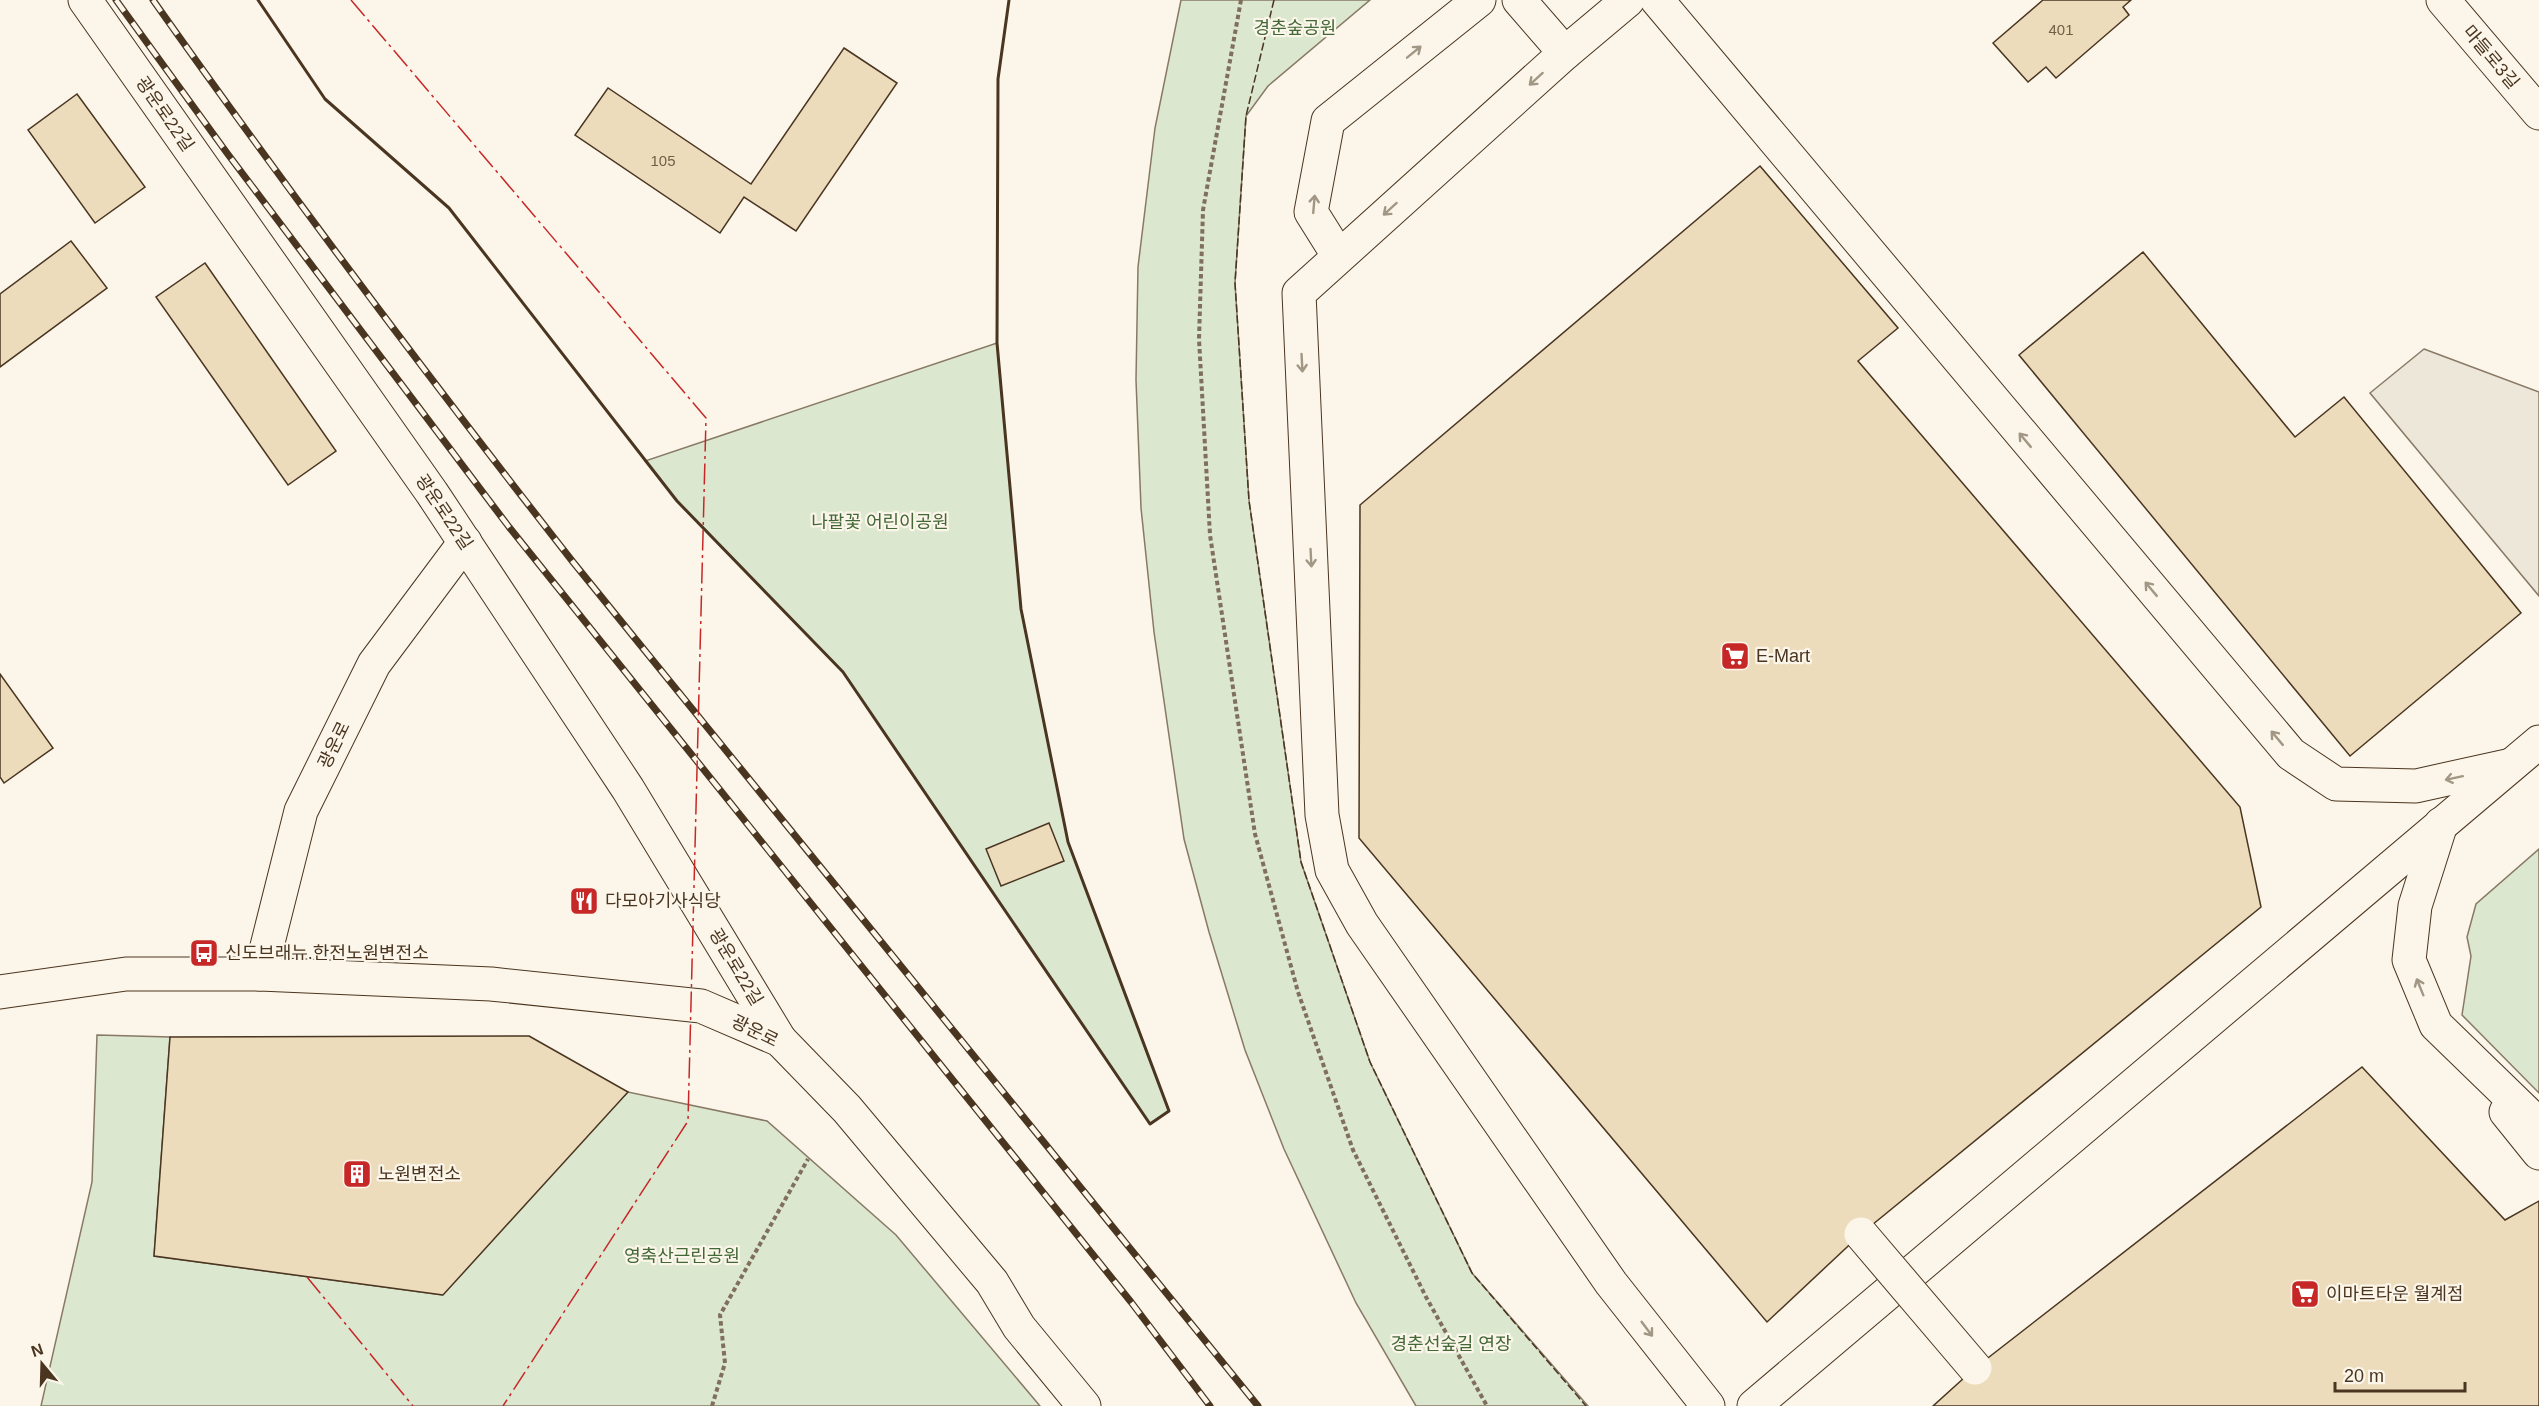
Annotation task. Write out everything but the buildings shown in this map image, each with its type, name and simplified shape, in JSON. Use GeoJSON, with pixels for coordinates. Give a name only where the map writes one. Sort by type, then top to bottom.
{"type":"FeatureCollection","features":[{"type":"Feature","properties":{"kind":"street","name":"광운로22길"},"geometry":{"type":"LineString","coordinates":[[85,0],[465,542],[628,789],[780,1040]]}},
{"type":"Feature","properties":{"kind":"street"},"geometry":{"type":"LineString","coordinates":[[1338,255],[1311,212],[1328,121],[1479,0]]}},
{"type":"Feature","properties":{"kind":"street"},"geometry":{"type":"LineString","coordinates":[[1519,0],[1565,53]]}},
{"type":"Feature","properties":{"kind":"street"},"geometry":{"type":"LineString","coordinates":[[1628,0],[1338,255],[1299,293],[1322,815],[1332,870],[1362,924],[1605,1273],[1666,1355],[1708,1406]]}},
{"type":"Feature","properties":{"kind":"street"},"geometry":{"type":"LineString","coordinates":[[1657,0],[2291,754],[2336,784],[2416,786],[2511,765]]}},
{"type":"Feature","properties":{"kind":"street","name":"마들로3길"},"geometry":{"type":"LineString","coordinates":[[2443,0],[2539,113]]}},
{"type":"Feature","properties":{"kind":"street","name":"광운로"},"geometry":{"type":"LineString","coordinates":[[260,974],[301,812],[374,664],[465,542]]}},
{"type":"Feature","properties":{"kind":"street"},"geometry":{"type":"LineString","coordinates":[[1754,1406],[2539,742]]}},
{"type":"Feature","properties":{"kind":"street"},"geometry":{"type":"LineString","coordinates":[[2441,824],[2415,906],[2409,960],[2436,1025],[2539,1153]]}},
{"type":"Feature","properties":{"kind":"street","name":"광운로"},"geometry":{"type":"LineString","coordinates":[[0,992],[126,974],[260,974],[491,984],[701,1006],[780,1040],[847,1109],[992,1282],[1019,1327],[1084,1406]]}},
{"type":"Feature","properties":{"kind":"street"},"geometry":{"type":"LineString","coordinates":[[2436,1025],[2539,1125]]}},
{"type":"Feature","properties":{"kind":"street"},"geometry":{"type":"LineString","coordinates":[[1861,1234],[1975,1368]]}},
{"type":"Feature","properties":{"kind":"path"},"geometry":{"type":"LineString","coordinates":[[712,1406],[725,1363],[720,1315],[808,1159]]}},
{"type":"Feature","properties":{"kind":"green space","name":"경춘선숲길 연장"},"geometry":{"type":"Polygon","coordinates":[[[1181,0],[1370,0],[1268,86],[1246,116],[1235,283],[1249,500],[1301,862],[1370,1062],[1472,1273],[1588,1406],[1416,1406],[1356,1303],[1284,1149],[1245,1050],[1209,932],[1184,839],[1154,632],[1141,508],[1136,380],[1138,267],[1155,128],[1181,0]]]}},
{"type":"Feature","properties":{"kind":"green space","name":"나팔꽃 어린이공원"},"geometry":{"type":"Polygon","coordinates":[[[997,343],[1021,609],[1068,842],[1169,1111],[1150,1124],[843,672],[677,501],[645,461],[997,343]]]}},
{"type":"Feature","properties":{"kind":"green space"},"geometry":{"type":"Polygon","coordinates":[[[2539,849],[2539,1093],[2462,1015],[2471,956],[2467,937],[2476,904],[2539,849]]]}},
{"type":"Feature","properties":{"kind":"green space","name":"영축산근린공원"},"geometry":{"type":"Polygon","coordinates":[[[97,1035],[170,1037],[154,1256],[442,1295],[483,1242],[628,1092],[767,1121],[896,1235],[1040,1406],[41,1406],[92,1182],[97,1035]]]}},
{"type":"Feature","properties":{"kind":"shaded area"},"geometry":{"type":"Polygon","coordinates":[[[2424,349],[2539,392],[2539,596],[2370,393],[2424,349]]]}},
{"type":"Feature","properties":{"kind":"railway"},"geometry":{"type":"LineString","coordinates":[[116,0],[227,153],[509,527],[1131,1302],[1210,1406]]}},
{"type":"Feature","properties":{"kind":"railway"},"geometry":{"type":"LineString","coordinates":[[153,0],[255,143],[360,284],[573,562],[1258,1406]]}},
{"type":"Feature","properties":{"kind":"fence"},"geometry":{"type":"LineString","coordinates":[[1274,0],[1246,116],[1235,283],[1249,501],[1301,862],[1370,1062],[1472,1273],[1586,1406]]}},
{"type":"Feature","properties":{"kind":"wall"},"geometry":{"type":"LineString","coordinates":[[258,0],[325,99],[449,208],[677,501],[843,672],[1150,1124],[1169,1111],[1068,842],[1021,609],[997,343],[998,79],[1009,0]]}},
{"type":"Feature","properties":{"kind":"power"},"geometry":{"type":"LineString","coordinates":[[351,0],[706,418],[688,1121],[503,1406]]}},
{"type":"Feature","properties":{"kind":"power"},"geometry":{"type":"LineString","coordinates":[[307,1277],[413,1406]]}},
{"type":"Feature","properties":{"kind":"place","name":"E-Mart"},"geometry":{"type":"Point","coordinates":[1735,656]}},
{"type":"Feature","properties":{"kind":"place","name":"다모아기사식당"},"geometry":{"type":"Point","coordinates":[584,901]}},
{"type":"Feature","properties":{"kind":"place","name":"신도브래뉴.한전노원변전소"},"geometry":{"type":"Point","coordinates":[204,953]}},
{"type":"Feature","properties":{"kind":"place","name":"노원변전소"},"geometry":{"type":"Point","coordinates":[357,1174]}},
{"type":"Feature","properties":{"kind":"place","name":"이마트타운 월계점"},"geometry":{"type":"Point","coordinates":[2305,1294]}},
{"type":"Feature","properties":{"kind":"park label","name":"경춘숲공원"},"geometry":{"type":"Point","coordinates":[1295,28]}}]}
